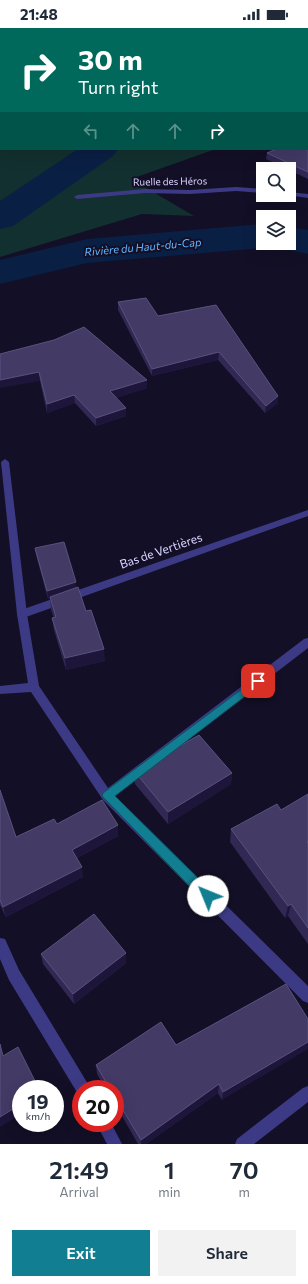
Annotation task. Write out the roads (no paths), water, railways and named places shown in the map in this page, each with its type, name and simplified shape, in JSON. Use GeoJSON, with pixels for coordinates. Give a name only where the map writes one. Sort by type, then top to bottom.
{"type":"FeatureCollection","features":[{"type":"Feature","properties":{"kind":"street","name":"Ruelle des Héros"},"geometry":{"type":"LineString","coordinates":[[77,197],[144,191],[190,192],[236,189],[256,190]]}},
{"type":"Feature","properties":{"kind":"street"},"geometry":{"type":"LineString","coordinates":[[296,195],[308,196]]}},
{"type":"Feature","properties":{"kind":"street"},"geometry":{"type":"LineString","coordinates":[[6,462],[22,614],[34,687],[107,796],[308,996]]}},
{"type":"Feature","properties":{"kind":"street","name":"Bas de Vertières"},"geometry":{"type":"LineString","coordinates":[[22,614],[308,513]]}},
{"type":"Feature","properties":{"kind":"street"},"geometry":{"type":"LineString","coordinates":[[107,796],[308,642]]}},
{"type":"Feature","properties":{"kind":"street"},"geometry":{"type":"LineString","coordinates":[[0,690],[34,687]]}},
{"type":"Feature","properties":{"kind":"street"},"geometry":{"type":"LineString","coordinates":[[0,944],[14,975],[78,1080]]}},
{"type":"Feature","properties":{"kind":"street"},"geometry":{"type":"LineString","coordinates":[[242,1144],[308,1093]]}},
{"type":"Feature","properties":{"kind":"street"},"geometry":{"type":"LineString","coordinates":[[108,1132],[115,1144]]}},
{"type":"Feature","properties":{"kind":"waterway"},"geometry":{"type":"LineString","coordinates":[[0,218],[100,150]]}},
{"type":"Feature","properties":{"kind":"waterway","name":"Rivière du Haut-du-Cap"},"geometry":{"type":"LineString","coordinates":[[0,272],[87,251],[256,237]]}},
{"type":"Feature","properties":{"kind":"waterway","name":"Rivière du Haut-du-Cap"},"geometry":{"type":"LineString","coordinates":[[296,240],[308,242]]}}]}
